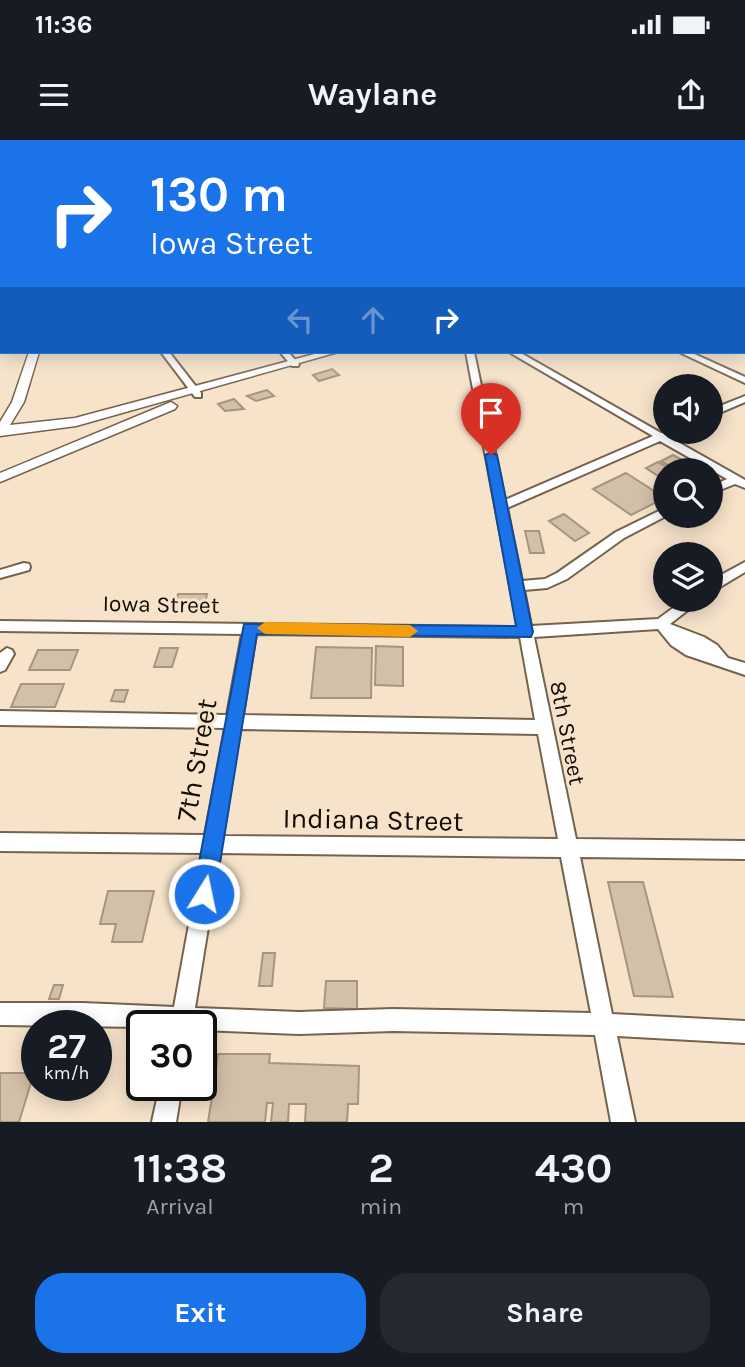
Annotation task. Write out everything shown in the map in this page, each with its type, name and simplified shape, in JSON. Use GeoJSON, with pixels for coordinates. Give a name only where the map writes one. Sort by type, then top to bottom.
{"type":"FeatureCollection","features":[{"type":"Feature","properties":{"kind":"main road"},"geometry":{"type":"LineString","coordinates":[[33,354],[18,402],[1,431],[9,435],[70,430],[326,354]]}},
{"type":"Feature","properties":{"kind":"main road"},"geometry":{"type":"LineString","coordinates":[[0,478],[192,395]]}},
{"type":"Feature","properties":{"kind":"street"},"geometry":{"type":"LineString","coordinates":[[167,354],[192,395]]}},
{"type":"Feature","properties":{"kind":"street"},"geometry":{"type":"LineString","coordinates":[[286,354],[295,363]]}},
{"type":"Feature","properties":{"kind":"street","name":"8th Street"},"geometry":{"type":"LineString","coordinates":[[470,354],[623,1122]]}},
{"type":"Feature","properties":{"kind":"street"},"geometry":{"type":"LineString","coordinates":[[517,354],[653,428]]}},
{"type":"Feature","properties":{"kind":"street"},"geometry":{"type":"LineString","coordinates":[[687,354],[745,380]]}},
{"type":"Feature","properties":{"kind":"street"},"geometry":{"type":"LineString","coordinates":[[723,409],[745,399]]}},
{"type":"Feature","properties":{"kind":"street"},"geometry":{"type":"LineString","coordinates":[[501,506],[653,440]]}},
{"type":"Feature","properties":{"kind":"street"},"geometry":{"type":"LineString","coordinates":[[679,444],[740,483]]}},
{"type":"Feature","properties":{"kind":"street"},"geometry":{"type":"LineString","coordinates":[[723,488],[740,483]]}},
{"type":"Feature","properties":{"kind":"street"},"geometry":{"type":"LineString","coordinates":[[516,586],[547,583],[562,576],[620,535],[653,518]]}},
{"type":"Feature","properties":{"kind":"street"},"geometry":{"type":"LineString","coordinates":[[723,580],[745,566]]}},
{"type":"Feature","properties":{"kind":"street"},"geometry":{"type":"LineString","coordinates":[[0,574],[24,567]]}},
{"type":"Feature","properties":{"kind":"street"},"geometry":{"type":"LineString","coordinates":[[682,612],[666,628],[675,640],[704,656],[745,669]]}},
{"type":"Feature","properties":{"kind":"street","name":"Iowa Street"},"geometry":{"type":"LineString","coordinates":[[0,626],[525,632],[666,628]]}},
{"type":"Feature","properties":{"kind":"street","name":"7th Street"},"geometry":{"type":"LineString","coordinates":[[184,1010],[250,628]]}},
{"type":"Feature","properties":{"kind":"street"},"geometry":{"type":"LineString","coordinates":[[0,718],[544,727]]}},
{"type":"Feature","properties":{"kind":"street","name":"Indiana Street"},"geometry":{"type":"LineString","coordinates":[[0,842],[745,850]]}},
{"type":"Feature","properties":{"kind":"street"},"geometry":{"type":"LineString","coordinates":[[0,1014],[126,1020]]}},
{"type":"Feature","properties":{"kind":"street"},"geometry":{"type":"LineString","coordinates":[[217,1022],[393,1020],[604,1024],[745,1032]]}},
{"type":"Feature","properties":{"kind":"street"},"geometry":{"type":"LineString","coordinates":[[164,1122],[168,1101]]}},
{"type":"Feature","properties":{"kind":"building"},"geometry":{"type":"Polygon","coordinates":[[[332,369],[339,375],[319,381],[313,375],[332,369]]]}},
{"type":"Feature","properties":{"kind":"building"},"geometry":{"type":"Polygon","coordinates":[[[267,390],[274,396],[256,401],[247,396],[267,390]]]}},
{"type":"Feature","properties":{"kind":"building"},"geometry":{"type":"Polygon","coordinates":[[[234,399],[244,409],[225,411],[218,404],[234,399]]]}},
{"type":"Feature","properties":{"kind":"building"},"geometry":{"type":"Polygon","coordinates":[[[626,473],[653,490],[653,504],[631,515],[593,489],[626,473]]]}},
{"type":"Feature","properties":{"kind":"building"},"geometry":{"type":"Polygon","coordinates":[[[564,514],[589,533],[575,541],[549,521],[564,514]]]}},
{"type":"Feature","properties":{"kind":"building"},"geometry":{"type":"Polygon","coordinates":[[[525,531],[539,531],[544,553],[530,553],[525,531]]]}},
{"type":"Feature","properties":{"kind":"building"},"geometry":{"type":"Polygon","coordinates":[[[178,594],[207,594],[205,604],[175,604],[178,594]]]}},
{"type":"Feature","properties":{"kind":"building"},"geometry":{"type":"Polygon","coordinates":[[[376,646],[403,647],[403,686],[375,685],[376,646]]]}},
{"type":"Feature","properties":{"kind":"building"},"geometry":{"type":"Polygon","coordinates":[[[316,647],[372,648],[371,698],[311,698],[316,647]]]}},
{"type":"Feature","properties":{"kind":"building"},"geometry":{"type":"Polygon","coordinates":[[[160,648],[178,648],[172,667],[154,667],[160,648]]]}},
{"type":"Feature","properties":{"kind":"building"},"geometry":{"type":"Polygon","coordinates":[[[38,650],[78,650],[70,670],[29,670],[38,650]]]}},
{"type":"Feature","properties":{"kind":"building"},"geometry":{"type":"Polygon","coordinates":[[[21,684],[64,684],[55,707],[11,707],[21,684]]]}},
{"type":"Feature","properties":{"kind":"building"},"geometry":{"type":"Polygon","coordinates":[[[115,690],[128,690],[124,702],[111,701],[115,690]]]}},
{"type":"Feature","properties":{"kind":"building"},"geometry":{"type":"Polygon","coordinates":[[[608,882],[643,882],[673,997],[634,996],[608,882]]]}},
{"type":"Feature","properties":{"kind":"building"},"geometry":{"type":"Polygon","coordinates":[[[108,891],[154,891],[142,942],[112,942],[116,924],[100,924],[108,891]]]}},
{"type":"Feature","properties":{"kind":"building"},"geometry":{"type":"Polygon","coordinates":[[[263,953],[275,953],[272,986],[259,986],[263,953]]]}},
{"type":"Feature","properties":{"kind":"building"},"geometry":{"type":"Polygon","coordinates":[[[326,981],[357,981],[357,1009],[324,1008],[326,981]]]}},
{"type":"Feature","properties":{"kind":"building"},"geometry":{"type":"Polygon","coordinates":[[[54,985],[63,985],[59,999],[49,999],[54,985]]]}},
{"type":"Feature","properties":{"kind":"building"},"geometry":{"type":"Polygon","coordinates":[[[218,1054],[270,1054],[269,1063],[359,1066],[358,1104],[348,1104],[347,1122],[305,1122],[306,1104],[289,1104],[288,1122],[271,1122],[273,1103],[267,1103],[265,1122],[208,1122],[211,1101],[217,1101],[218,1054]]]}},
{"type":"Feature","properties":{"kind":"building"},"geometry":{"type":"Polygon","coordinates":[[[0,1073],[21,1073],[21,1101],[25,1101],[19,1122],[0,1122],[0,1073]]]}},
{"type":"Feature","properties":{"kind":"slow traffic"},"geometry":{"type":"LineString","coordinates":[[265,628],[410,631]]}},
{"type":"Feature","properties":{"kind":"route"},"geometry":{"type":"LineString","coordinates":[[204,894],[250,628],[525,632],[491,455]]}}]}
